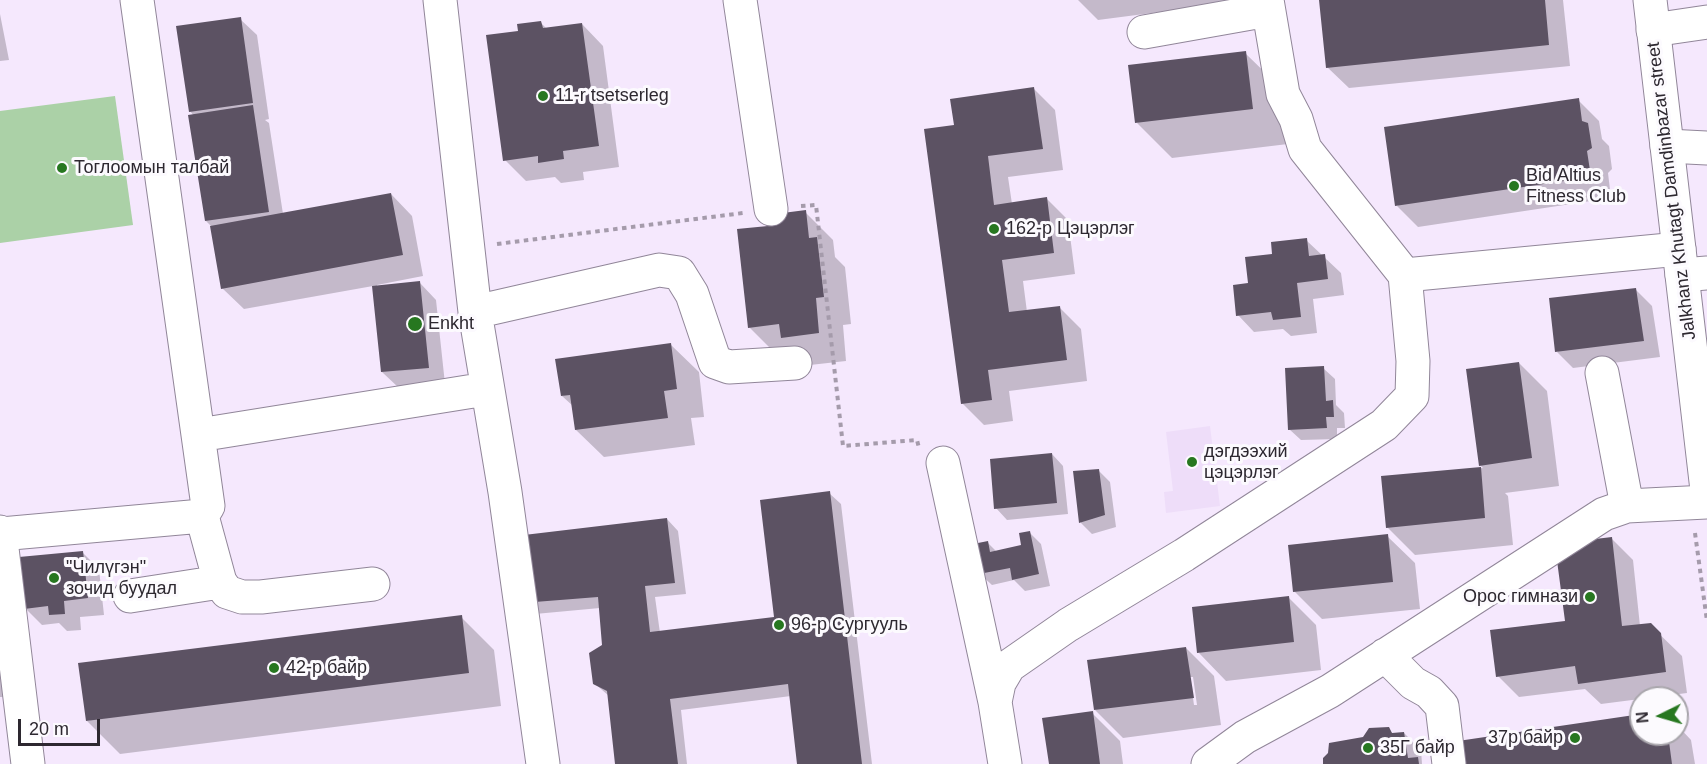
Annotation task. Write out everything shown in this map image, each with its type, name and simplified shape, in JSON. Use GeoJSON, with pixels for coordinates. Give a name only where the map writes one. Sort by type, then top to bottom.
{"type":"FeatureCollection","features":[{"type":"Feature","properties":{"kind":"street"},"geometry":{"type":"LineString","coordinates":[[137,0],[208,506],[202,516],[219,582],[227,592],[242,597],[373,585]]}},
{"type":"Feature","properties":{"kind":"street"},"geometry":{"type":"LineString","coordinates":[[440,0],[466,248],[486,389],[505,492],[543,764]]}},
{"type":"Feature","properties":{"kind":"street"},"geometry":{"type":"LineString","coordinates":[[740,0],[771,209]]}},
{"type":"Feature","properties":{"kind":"street"},"geometry":{"type":"LineString","coordinates":[[995,702],[999,683],[1009,666],[1017,660],[1068,625],[1184,555],[1384,425],[1412,396],[1413,361],[1405,275],[1305,150],[1296,119],[1283,94],[1268,5],[1144,32]]}},
{"type":"Feature","properties":{"kind":"street"},"geometry":{"type":"LineString","coordinates":[[1651,15],[1707,22]]}},
{"type":"Feature","properties":{"kind":"street","name":"Jalkhanz Khutagt Damdinbazar street"},"geometry":{"type":"LineString","coordinates":[[1651,15],[1667,146],[1689,266],[1707,490]]}},
{"type":"Feature","properties":{"kind":"street"},"geometry":{"type":"LineString","coordinates":[[1667,146],[1707,148]]}},
{"type":"Feature","properties":{"kind":"street"},"geometry":{"type":"LineString","coordinates":[[1405,275],[1689,266]]}},
{"type":"Feature","properties":{"kind":"street"},"geometry":{"type":"LineString","coordinates":[[475,312],[659,270],[679,273],[692,294],[715,362],[729,367],[795,363]]}},
{"type":"Feature","properties":{"kind":"street"},"geometry":{"type":"LineString","coordinates":[[1602,373],[1627,506]]}},
{"type":"Feature","properties":{"kind":"street"},"geometry":{"type":"LineString","coordinates":[[199,435],[486,389]]}},
{"type":"Feature","properties":{"kind":"street"},"geometry":{"type":"LineString","coordinates":[[944,463],[995,702],[1005,764]]}},
{"type":"Feature","properties":{"kind":"street"},"geometry":{"type":"LineString","coordinates":[[1208,764],[1245,737],[1330,691],[1604,514],[1627,506],[1707,502]]}},
{"type":"Feature","properties":{"kind":"street"},"geometry":{"type":"LineString","coordinates":[[28,764],[11,716],[0,534],[202,516]]}},
{"type":"Feature","properties":{"kind":"street"},"geometry":{"type":"LineString","coordinates":[[130,596],[219,582]]}},
{"type":"Feature","properties":{"kind":"street"},"geometry":{"type":"LineString","coordinates":[[1385,655],[1413,683],[1429,692],[1442,706],[1449,764]]}},
{"type":"Feature","properties":{"kind":"path"},"geometry":{"type":"LineString","coordinates":[[466,248],[816,205],[843,446],[917,440],[922,455],[944,463]]}},
{"type":"Feature","properties":{"kind":"shaded area","name":"дэгдээхий цэцэрлэг"},"geometry":{"type":"Polygon","coordinates":[[[1210,426],[1220,506],[1166,513],[1164,492],[1173,491],[1166,432],[1210,426]]]}},
{"type":"Feature","properties":{"kind":"green space","name":"Тоглоомын талбай"},"geometry":{"type":"Polygon","coordinates":[[[115,96],[133,225],[0,243],[0,111],[115,96]]]}},
{"type":"Feature","properties":{"kind":"building"},"geometry":{"type":"Polygon","coordinates":[[[1319,0],[1545,0],[1549,45],[1326,68],[1319,0]]]}},
{"type":"Feature","properties":{"kind":"building"},"geometry":{"type":"Polygon","coordinates":[[[241,17],[253,103],[189,112],[176,26],[241,17]]]}},
{"type":"Feature","properties":{"kind":"building"},"geometry":{"type":"Polygon","coordinates":[[[541,21],[543,28],[582,23],[599,146],[563,151],[564,159],[538,163],[538,156],[503,161],[486,35],[518,31],[517,24],[541,21]]]}},
{"type":"Feature","properties":{"kind":"building"},"geometry":{"type":"Polygon","coordinates":[[[1246,51],[1253,109],[1135,123],[1128,65],[1246,51]]]}},
{"type":"Feature","properties":{"kind":"building","name":"162-р Цэцэрлэг"},"geometry":{"type":"Polygon","coordinates":[[[1034,87],[1043,149],[988,156],[994,205],[1047,197],[1054,253],[1002,260],[1009,312],[1060,306],[1067,360],[988,370],[992,400],[961,404],[924,129],[954,125],[950,99],[1034,87]]]}},
{"type":"Feature","properties":{"kind":"building"},"geometry":{"type":"Polygon","coordinates":[[[1579,98],[1582,121],[1588,123],[1592,148],[1587,151],[1591,177],[1395,206],[1384,127],[1579,98]]]}},
{"type":"Feature","properties":{"kind":"building"},"geometry":{"type":"Polygon","coordinates":[[[253,105],[269,212],[205,221],[188,115],[253,105]]]}},
{"type":"Feature","properties":{"kind":"building"},"geometry":{"type":"Polygon","coordinates":[[[391,193],[403,255],[221,289],[210,226],[391,193]]]}},
{"type":"Feature","properties":{"kind":"building"},"geometry":{"type":"Polygon","coordinates":[[[806,210],[809,238],[817,237],[824,297],[816,298],[819,333],[781,338],[779,324],[748,328],[737,229],[768,226],[767,215],[806,210]]]}},
{"type":"Feature","properties":{"kind":"building"},"geometry":{"type":"Polygon","coordinates":[[[1307,238],[1309,256],[1325,254],[1328,279],[1297,283],[1301,317],[1273,320],[1271,312],[1236,316],[1233,285],[1248,283],[1245,257],[1272,254],[1271,242],[1307,238]]]}},
{"type":"Feature","properties":{"kind":"building"},"geometry":{"type":"Polygon","coordinates":[[[420,281],[429,368],[381,372],[372,286],[420,281]]]}},
{"type":"Feature","properties":{"kind":"building"},"geometry":{"type":"Polygon","coordinates":[[[1636,288],[1644,341],[1555,352],[1549,298],[1636,288]]]}},
{"type":"Feature","properties":{"kind":"building"},"geometry":{"type":"Polygon","coordinates":[[[671,343],[677,389],[664,391],[668,418],[575,430],[570,395],[561,396],[555,359],[671,343]]]}},
{"type":"Feature","properties":{"kind":"building"},"geometry":{"type":"Polygon","coordinates":[[[1519,362],[1532,458],[1479,466],[1466,369],[1519,362]]]}},
{"type":"Feature","properties":{"kind":"building"},"geometry":{"type":"Polygon","coordinates":[[[1324,366],[1326,401],[1333,400],[1334,417],[1326,417],[1327,428],[1288,430],[1285,368],[1324,366]]]}},
{"type":"Feature","properties":{"kind":"building"},"geometry":{"type":"Polygon","coordinates":[[[1052,453],[1057,503],[994,509],[990,459],[1052,453]]]}},
{"type":"Feature","properties":{"kind":"building"},"geometry":{"type":"Polygon","coordinates":[[[1481,467],[1485,518],[1386,528],[1381,476],[1481,467]]]}},
{"type":"Feature","properties":{"kind":"building"},"geometry":{"type":"Polygon","coordinates":[[[1099,469],[1105,515],[1079,523],[1073,471],[1099,469]]]}},
{"type":"Feature","properties":{"kind":"building","name":"96-р Сургууль"},"geometry":{"type":"Polygon","coordinates":[[[830,491],[862,764],[797,764],[788,684],[670,699],[678,764],[615,764],[607,691],[593,684],[589,653],[602,645],[598,597],[522,603],[524,535],[667,518],[675,583],[645,586],[650,632],[774,617],[760,500],[830,491]]]}},
{"type":"Feature","properties":{"kind":"building"},"geometry":{"type":"Polygon","coordinates":[[[1030,531],[1039,574],[1012,580],[1010,568],[979,574],[973,544],[988,541],[990,552],[1021,545],[1019,533],[1030,531]]]}},
{"type":"Feature","properties":{"kind":"building"},"geometry":{"type":"Polygon","coordinates":[[[1388,534],[1393,582],[1293,592],[1288,545],[1388,534]]]}},
{"type":"Feature","properties":{"kind":"building","name":"Орос гимнази"},"geometry":{"type":"Polygon","coordinates":[[[1612,537],[1622,626],[1651,623],[1661,633],[1666,672],[1578,684],[1575,666],[1496,677],[1490,630],[1565,621],[1556,553],[1570,542],[1612,537]]]}},
{"type":"Feature","properties":{"kind":"building","name":"\"Чилүгэн\" зочид буудал"},"geometry":{"type":"Polygon","coordinates":[[[83,551],[88,598],[64,601],[65,614],[49,615],[48,606],[24,609],[19,557],[83,551]]]}},
{"type":"Feature","properties":{"kind":"building"},"geometry":{"type":"Polygon","coordinates":[[[1289,596],[1294,642],[1197,653],[1192,607],[1289,596]]]}},
{"type":"Feature","properties":{"kind":"building","name":"42-p байр"},"geometry":{"type":"Polygon","coordinates":[[[462,615],[469,673],[86,721],[78,663],[462,615]]]}},
{"type":"Feature","properties":{"kind":"building"},"geometry":{"type":"Polygon","coordinates":[[[1186,647],[1194,698],[1094,710],[1087,660],[1186,647]]]}},
{"type":"Feature","properties":{"kind":"building"},"geometry":{"type":"Polygon","coordinates":[[[1093,711],[1100,764],[1049,764],[1042,718],[1093,711]]]}},
{"type":"Feature","properties":{"kind":"building","name":"37р байр"},"geometry":{"type":"Polygon","coordinates":[[[1629,716],[1629,746],[1670,746],[1672,764],[1461,764],[1458,741],[1629,716]]]}},
{"type":"Feature","properties":{"kind":"building","name":"35Г байр"},"geometry":{"type":"Polygon","coordinates":[[[1389,727],[1392,733],[1404,732],[1408,758],[1418,757],[1419,764],[1323,764],[1329,743],[1363,737],[1369,728],[1389,727]]]}},
{"type":"Feature","properties":{"kind":"place","name":"11-r tsetserleg"},"geometry":{"type":"Point","coordinates":[543,96]}},
{"type":"Feature","properties":{"kind":"place","name":"Тоглоомын талбай"},"geometry":{"type":"Point","coordinates":[62,168]}},
{"type":"Feature","properties":{"kind":"place","name":"Bid Altius Fitness Club"},"geometry":{"type":"Point","coordinates":[1514,186]}},
{"type":"Feature","properties":{"kind":"place","name":"162-р Цэцэрлэг"},"geometry":{"type":"Point","coordinates":[994,229]}},
{"type":"Feature","properties":{"kind":"place","name":"Enkht"},"geometry":{"type":"Point","coordinates":[415,324]}},
{"type":"Feature","properties":{"kind":"place","name":"дэгдээхий цэцэрлэг"},"geometry":{"type":"Point","coordinates":[1192,462]}},
{"type":"Feature","properties":{"kind":"place","name":"\"Чилүгэн\" зочид буудал"},"geometry":{"type":"Point","coordinates":[54,578]}},
{"type":"Feature","properties":{"kind":"place","name":"Орос гимнази"},"geometry":{"type":"Point","coordinates":[1590,597]}},
{"type":"Feature","properties":{"kind":"place","name":"96-р Сургууль"},"geometry":{"type":"Point","coordinates":[779,625]}},
{"type":"Feature","properties":{"kind":"place","name":"42-p байр"},"geometry":{"type":"Point","coordinates":[274,668]}},
{"type":"Feature","properties":{"kind":"place","name":"37р байр"},"geometry":{"type":"Point","coordinates":[1575,738]}},
{"type":"Feature","properties":{"kind":"place","name":"35Г байр"},"geometry":{"type":"Point","coordinates":[1368,748]}}]}
